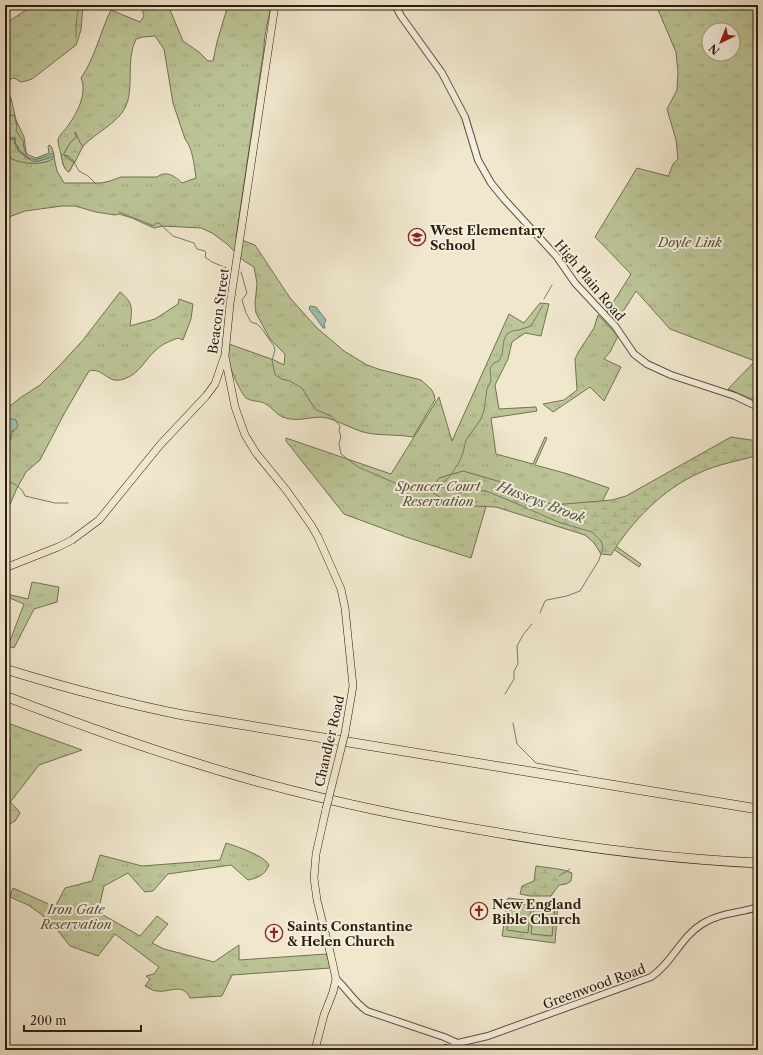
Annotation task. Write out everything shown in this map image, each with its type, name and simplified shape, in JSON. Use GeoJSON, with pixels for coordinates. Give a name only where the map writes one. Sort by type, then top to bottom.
{"type":"FeatureCollection","features":[{"type":"Feature","properties":{"kind":"highway"},"geometry":{"type":"LineString","coordinates":[[5,669],[132,705],[183,715],[758,809]]}},
{"type":"Feature","properties":{"kind":"highway"},"geometry":{"type":"LineString","coordinates":[[5,696],[139,745],[255,780],[332,801],[448,825],[546,841],[618,851],[758,863]]}},
{"type":"Feature","properties":{"kind":"main road","name":"Beacon Street"},"geometry":{"type":"LineString","coordinates":[[5,568],[72,540],[102,518],[160,445],[211,391],[218,377],[225,355],[230,304],[275,5]]}},
{"type":"Feature","properties":{"kind":"main road","name":"Chandler Road"},"geometry":{"type":"LineString","coordinates":[[225,355],[235,407],[245,435],[256,453],[292,497],[311,525],[326,553],[341,589],[345,608],[353,686],[345,733],[316,854],[314,878],[319,911],[330,949],[336,979]]}},
{"type":"Feature","properties":{"kind":"main road"},"geometry":{"type":"LineString","coordinates":[[315,1050],[324,1015],[333,992],[336,979]]}},
{"type":"Feature","properties":{"kind":"street","name":"High Plain Road"},"geometry":{"type":"LineString","coordinates":[[395,5],[401,16],[442,74],[465,117],[478,160],[491,183],[511,208],[557,257],[575,283],[615,326],[634,354],[647,364],[671,375],[735,396],[758,407]]}},
{"type":"Feature","properties":{"kind":"street","name":"Greenwood Road"},"geometry":{"type":"LineString","coordinates":[[442,1050],[458,1043],[488,1036],[651,977],[660,971],[685,940],[701,924],[716,917],[758,907]]}},
{"type":"Feature","properties":{"kind":"street"},"geometry":{"type":"LineString","coordinates":[[336,979],[346,988],[360,1006],[367,1011],[391,1020],[408,1024],[473,1050]]}},
{"type":"Feature","properties":{"kind":"green space"},"geometry":{"type":"Polygon","coordinates":[[[40,5],[83,5],[81,30],[76,45],[32,79],[21,82],[14,78],[5,81],[5,24],[29,8],[35,8],[40,5]]]}},
{"type":"Feature","properties":{"kind":"green space"},"geometry":{"type":"Polygon","coordinates":[[[138,5],[168,5],[183,41],[199,52],[208,61],[213,61],[228,5],[271,5],[236,238],[255,245],[290,298],[317,328],[344,351],[367,365],[421,380],[431,389],[435,400],[413,437],[367,433],[323,417],[300,419],[287,418],[280,415],[266,404],[246,398],[238,386],[228,360],[229,344],[284,365],[285,354],[270,339],[256,313],[255,304],[257,283],[254,267],[244,261],[227,244],[212,233],[201,228],[163,226],[154,228],[119,214],[115,215],[96,212],[75,206],[62,206],[25,211],[5,220],[5,88],[11,98],[16,120],[24,137],[26,152],[30,158],[35,159],[53,153],[57,171],[64,183],[101,183],[121,177],[157,177],[164,174],[173,176],[182,183],[196,178],[191,152],[173,103],[164,49],[155,36],[136,39],[131,56],[129,92],[125,108],[112,123],[84,145],[69,172],[63,165],[58,140],[80,104],[83,91],[81,78],[94,53],[107,18],[111,10],[140,22],[144,16],[141,6],[138,5]]]}},
{"type":"Feature","properties":{"kind":"green space","name":"Doyle Link"},"geometry":{"type":"Polygon","coordinates":[[[656,5],[758,5],[758,395],[754,400],[728,389],[755,361],[670,329],[636,291],[617,321],[607,312],[631,274],[595,237],[637,168],[668,177],[673,164],[678,159],[676,140],[667,109],[677,90],[678,72],[676,52],[656,5]]]}},
{"type":"Feature","properties":{"kind":"green space"},"geometry":{"type":"Polygon","coordinates":[[[14,115],[17,125],[16,131],[23,141],[26,154],[36,158],[49,153],[48,146],[50,145],[54,154],[35,160],[30,159],[19,150],[15,143],[15,138],[10,138],[8,141],[5,141],[5,116],[14,115]]]}},
{"type":"Feature","properties":{"kind":"green space"},"geometry":{"type":"Polygon","coordinates":[[[75,132],[83,146],[75,162],[68,156],[64,155],[74,163],[69,172],[64,167],[61,156],[76,137],[75,132]]]}},
{"type":"Feature","properties":{"kind":"green space"},"geometry":{"type":"Polygon","coordinates":[[[10,139],[15,139],[18,150],[25,157],[33,161],[43,160],[52,156],[54,156],[54,158],[50,161],[39,163],[16,161],[5,152],[5,142],[9,142],[10,139]]]}},
{"type":"Feature","properties":{"kind":"green space"},"geometry":{"type":"Polygon","coordinates":[[[120,292],[130,303],[130,326],[155,319],[178,304],[179,299],[193,304],[191,319],[183,340],[178,338],[161,346],[138,370],[124,379],[113,380],[98,371],[89,371],[40,460],[26,472],[5,514],[5,410],[40,385],[61,364],[83,340],[120,292]]]}},
{"type":"Feature","properties":{"kind":"green space","name":"Spencer Court Reservation"},"geometry":{"type":"Polygon","coordinates":[[[540,303],[549,304],[541,336],[525,333],[512,342],[508,359],[495,385],[499,409],[536,407],[537,411],[491,418],[496,454],[533,464],[545,437],[547,438],[535,465],[568,474],[609,488],[589,527],[641,564],[639,567],[588,531],[490,493],[471,558],[406,537],[344,514],[286,441],[286,438],[391,474],[439,397],[452,441],[509,314],[524,323],[540,303]]]}},
{"type":"Feature","properties":{"kind":"green space"},"geometry":{"type":"Polygon","coordinates":[[[598,315],[618,336],[610,352],[604,359],[621,367],[604,401],[590,387],[553,412],[543,404],[564,400],[577,390],[575,359],[594,328],[598,315]]]}},
{"type":"Feature","properties":{"kind":"green space"},"geometry":{"type":"Polygon","coordinates":[[[731,437],[758,441],[758,455],[706,470],[685,480],[673,488],[660,497],[638,519],[619,542],[611,555],[601,554],[594,543],[585,535],[496,507],[453,505],[430,491],[439,478],[463,471],[501,482],[553,505],[612,500],[626,496],[731,437]]]}},
{"type":"Feature","properties":{"kind":"green space"},"geometry":{"type":"Polygon","coordinates":[[[32,582],[59,587],[57,602],[34,609],[14,648],[8,646],[24,604],[5,596],[5,592],[28,599],[32,582]]]}},
{"type":"Feature","properties":{"kind":"green space"},"geometry":{"type":"Polygon","coordinates":[[[5,722],[82,750],[39,765],[5,809],[5,722]]]}},
{"type":"Feature","properties":{"kind":"green space"},"geometry":{"type":"Polygon","coordinates":[[[5,735],[10,738],[10,754],[5,784],[5,735]]]}},
{"type":"Feature","properties":{"kind":"green space"},"geometry":{"type":"Polygon","coordinates":[[[5,791],[9,800],[20,813],[15,821],[5,827],[5,791]]]}},
{"type":"Feature","properties":{"kind":"green space","name":"Iron Gate Reservation"},"geometry":{"type":"Polygon","coordinates":[[[226,843],[262,858],[269,865],[261,876],[248,880],[231,865],[168,874],[153,891],[145,892],[128,873],[104,886],[98,912],[140,936],[157,916],[168,924],[152,943],[164,949],[214,962],[239,945],[239,960],[327,954],[330,968],[232,975],[222,996],[190,998],[184,990],[180,989],[156,991],[145,986],[150,979],[146,976],[154,974],[159,967],[115,934],[98,956],[70,946],[55,927],[41,914],[28,905],[10,897],[13,888],[55,907],[65,888],[92,881],[100,855],[142,866],[220,860],[226,843]]]}},
{"type":"Feature","properties":{"kind":"green space"},"geometry":{"type":"Polygon","coordinates":[[[536,866],[568,871],[572,873],[571,881],[566,884],[559,885],[551,896],[530,896],[520,894],[522,886],[534,881],[536,866]]]}},
{"type":"Feature","properties":{"kind":"green space"},"geometry":{"type":"Polygon","coordinates":[[[508,898],[558,904],[555,943],[502,936],[508,898]]]}},
{"type":"Feature","properties":{"kind":"green space"},"geometry":{"type":"Polygon","coordinates":[[[510,903],[531,905],[528,933],[507,930],[510,903]]]}},
{"type":"Feature","properties":{"kind":"green space"},"geometry":{"type":"Polygon","coordinates":[[[534,906],[555,908],[552,936],[531,934],[534,906]]]}},
{"type":"Feature","properties":{"kind":"water"},"geometry":{"type":"Polygon","coordinates":[[[15,139],[15,143],[19,150],[31,159],[42,158],[51,154],[54,154],[54,156],[39,161],[32,161],[19,152],[14,142],[15,139]]]}},
{"type":"Feature","properties":{"kind":"water"},"geometry":{"type":"Polygon","coordinates":[[[310,306],[316,307],[326,320],[324,324],[325,328],[323,328],[309,309],[310,306]]]}},
{"type":"Feature","properties":{"kind":"water"},"geometry":{"type":"Polygon","coordinates":[[[9,418],[16,420],[18,426],[12,431],[11,439],[6,442],[5,423],[9,421],[9,418]]]}},
{"type":"Feature","properties":{"kind":"waterway"},"geometry":{"type":"LineString","coordinates":[[76,37],[76,21],[80,5]]}},
{"type":"Feature","properties":{"kind":"waterway","name":"Husseys Brook"},"geometry":{"type":"LineString","coordinates":[[74,162],[79,171],[88,176],[96,184]]}},
{"type":"Feature","properties":{"kind":"waterway","name":"Husseys Brook"},"geometry":{"type":"LineString","coordinates":[[119,212],[154,226],[156,223],[159,223],[173,236],[194,243],[197,249],[205,251],[205,257],[212,262],[229,269]]}},
{"type":"Feature","properties":{"kind":"waterway","name":"Husseys Brook"},"geometry":{"type":"LineString","coordinates":[[241,272],[247,293],[242,300],[246,313],[251,322],[257,324],[262,329],[274,346],[275,350],[272,360],[275,375],[302,388],[315,409],[331,416],[340,426],[339,431],[341,436],[339,444],[341,454],[358,467],[402,486],[418,487],[436,485],[458,493],[474,490],[486,491],[558,522],[592,532],[601,541],[603,547],[599,560],[580,591],[567,596],[545,601],[540,613]]}},
{"type":"Feature","properties":{"kind":"waterway"},"geometry":{"type":"LineString","coordinates":[[544,299],[552,285]]}},
{"type":"Feature","properties":{"kind":"waterway"},"geometry":{"type":"LineString","coordinates":[[440,486],[451,475],[459,462],[466,440],[481,419],[487,389],[491,381],[490,368],[494,363],[499,361],[507,334],[512,331],[531,326],[543,305]]}},
{"type":"Feature","properties":{"kind":"waterway"},"geometry":{"type":"LineString","coordinates":[[5,479],[16,485]]}},
{"type":"Feature","properties":{"kind":"waterway"},"geometry":{"type":"LineString","coordinates":[[17,486],[22,490],[25,496],[55,503],[68,503]]}},
{"type":"Feature","properties":{"kind":"waterway","name":"Husseys Brook"},"geometry":{"type":"LineString","coordinates":[[505,694],[514,679],[514,671],[518,664],[517,646],[523,635],[532,624]]}},
{"type":"Feature","properties":{"kind":"waterway","name":"Husseys Brook"},"geometry":{"type":"LineString","coordinates":[[513,723],[517,744],[536,763],[578,771]]}},
{"type":"Feature","properties":{"kind":"waterway","name":"Husseys Brook"},"geometry":{"type":"LineString","coordinates":[[559,876],[570,869]]}},
{"type":"Feature","properties":{"kind":"place","name":"West Elementary School"},"geometry":{"type":"Point","coordinates":[417,237]}},
{"type":"Feature","properties":{"kind":"place","name":"New England Bible Church"},"geometry":{"type":"Point","coordinates":[479,911]}},
{"type":"Feature","properties":{"kind":"place","name":"Saints Constantine & Helen Church"},"geometry":{"type":"Point","coordinates":[274,933]}}]}
